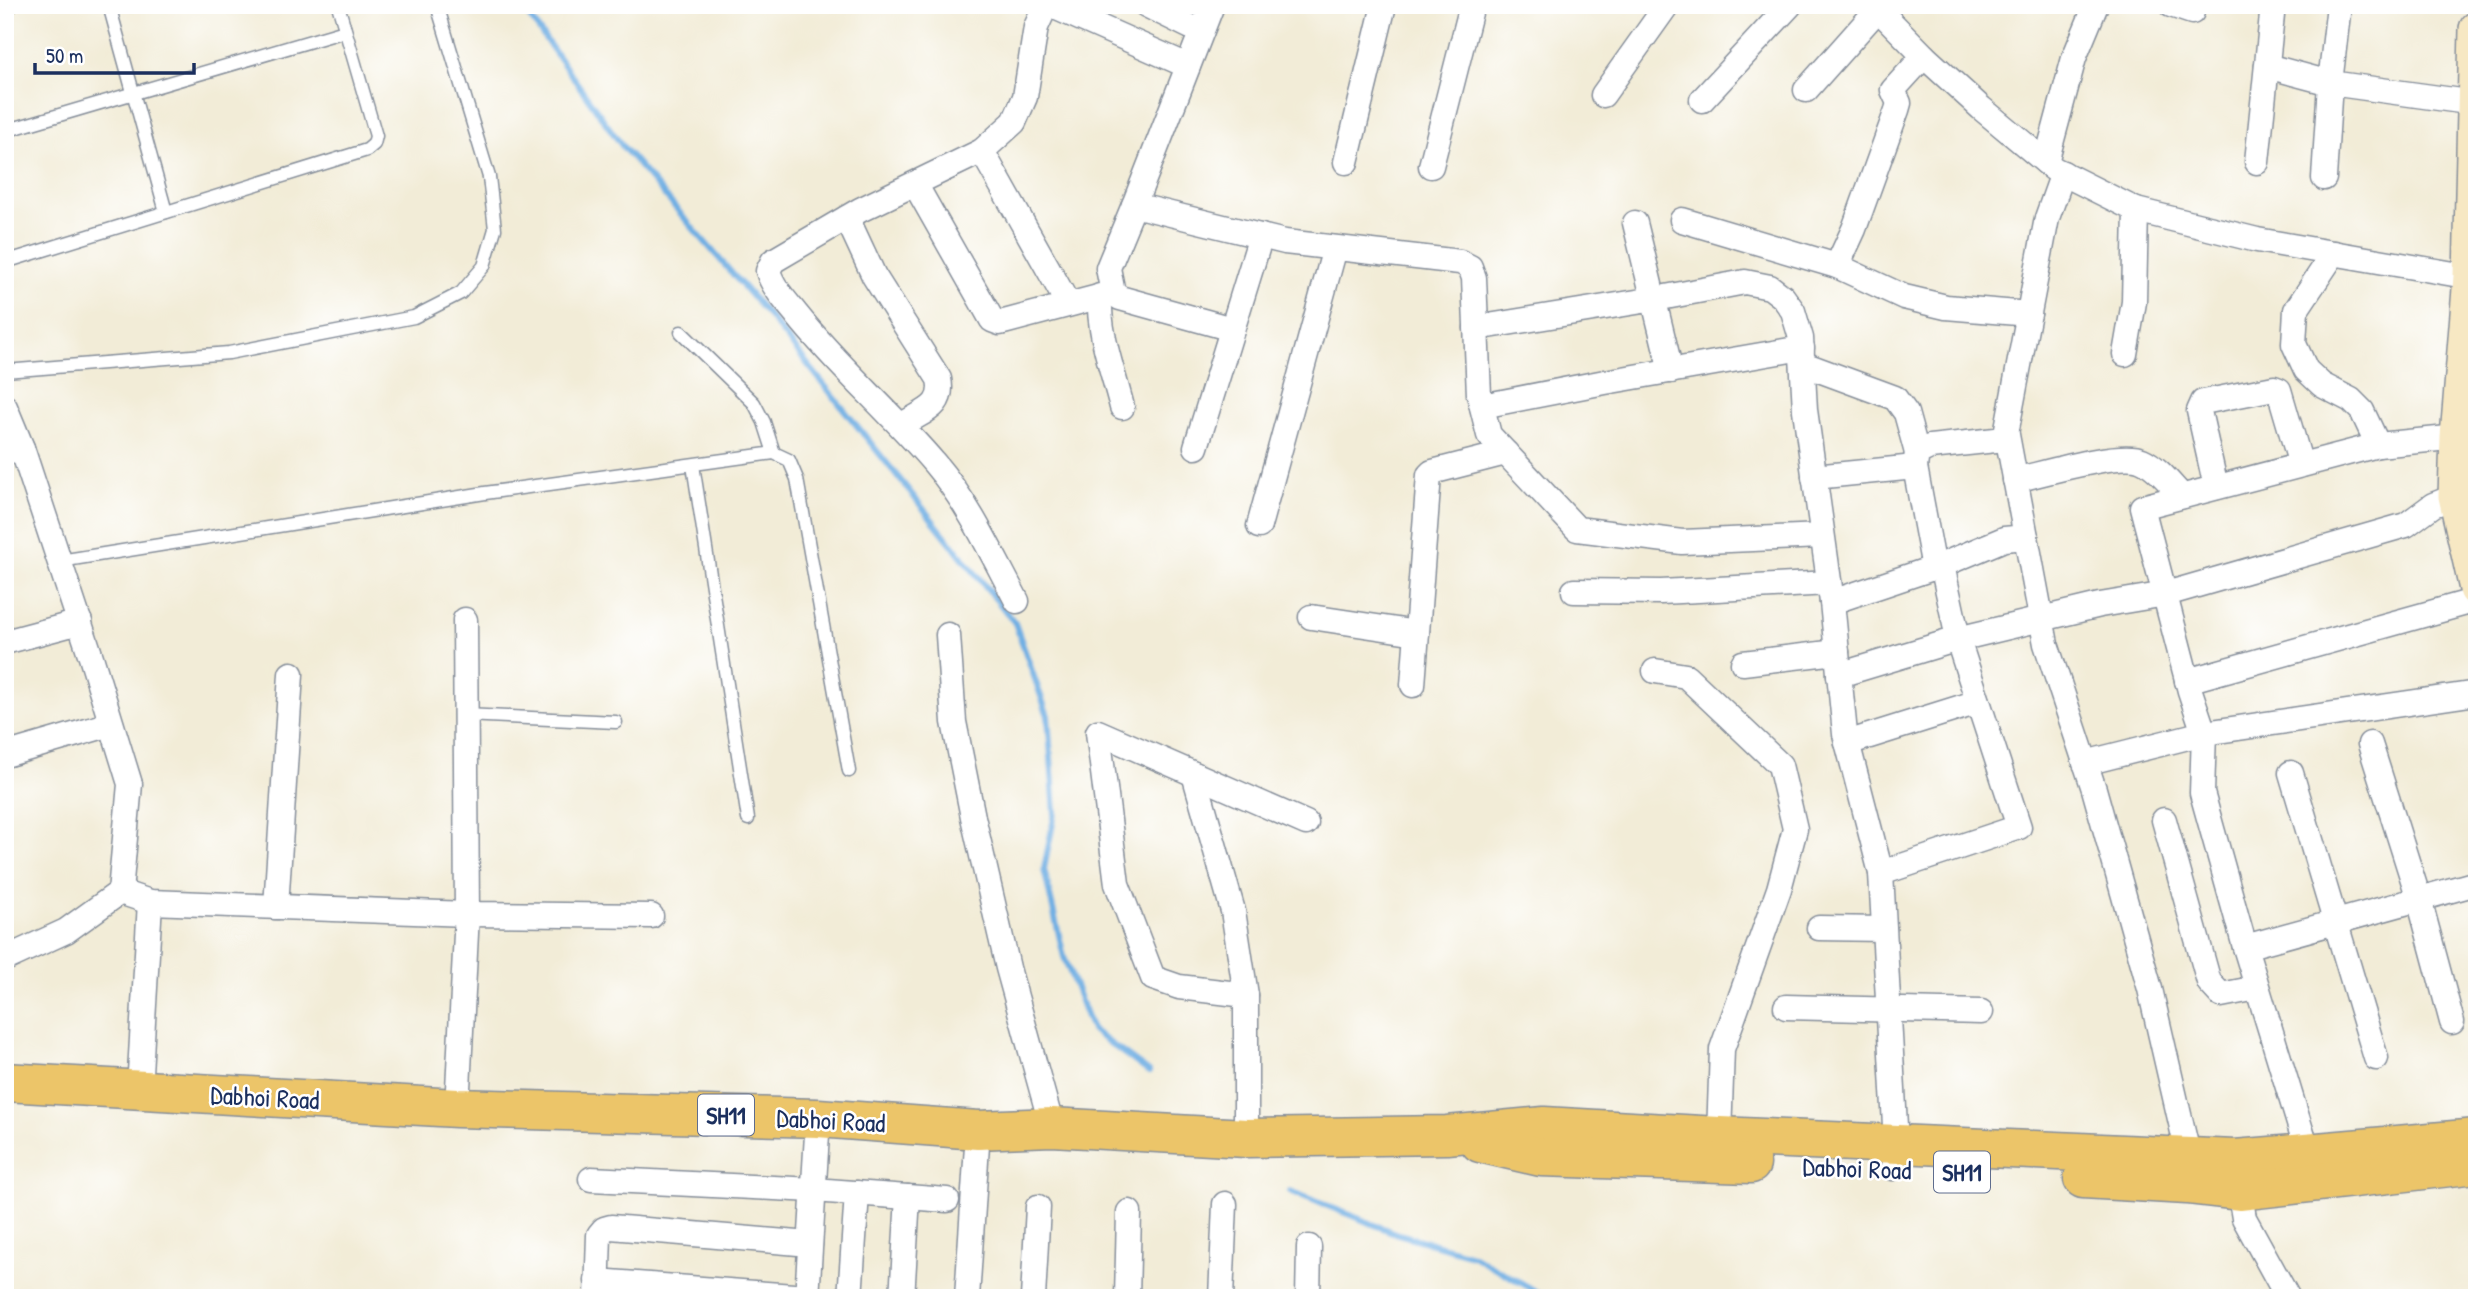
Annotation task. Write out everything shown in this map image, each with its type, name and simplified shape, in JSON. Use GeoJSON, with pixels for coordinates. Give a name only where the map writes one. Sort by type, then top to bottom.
{"type":"FeatureCollection","features":[{"type":"Feature","properties":{"kind":"main road","name":"Dabhoi Road"},"geometry":{"type":"LineString","coordinates":[[5,1082],[457,1108],[818,1118],[978,1130],[1052,1127],[1246,1138],[1447,1135],[1544,1126],[1719,1136],[2187,1185],[2237,1175],[2308,1153],[2477,1138]]}},
{"type":"Feature","properties":{"kind":"main road","name":"Dabhoi Road"},"geometry":{"type":"LineString","coordinates":[[1447,1135],[1541,1157],[2189,1158],[2237,1175],[2477,1164]]}},
{"type":"Feature","properties":{"kind":"street"},"geometry":{"type":"LineString","coordinates":[[1017,601],[968,510],[937,467],[902,425],[813,335],[771,282],[768,271],[773,261],[847,218],[982,150],[1014,122],[1025,97],[1036,27],[1048,5],[1188,66]]}},
{"type":"Feature","properties":{"kind":"street"},"geometry":{"type":"LineString","coordinates":[[1146,5],[1201,32]]}},
{"type":"Feature","properties":{"kind":"street"},"geometry":{"type":"LineString","coordinates":[[1122,407],[1099,314],[1107,294],[1108,268],[1212,5]]}},
{"type":"Feature","properties":{"kind":"street"},"geometry":{"type":"LineString","coordinates":[[1346,162],[1384,5]]}},
{"type":"Feature","properties":{"kind":"street"},"geometry":{"type":"LineString","coordinates":[[1431,166],[1472,5]]}},
{"type":"Feature","properties":{"kind":"street"},"geometry":{"type":"LineString","coordinates":[[1603,95],[1667,5]]}},
{"type":"Feature","properties":{"kind":"street"},"geometry":{"type":"LineString","coordinates":[[1702,100],[1790,5]]}},
{"type":"Feature","properties":{"kind":"street"},"geometry":{"type":"LineString","coordinates":[[2096,5],[2074,58],[2007,435],[2046,644],[2085,763],[2150,989],[2189,1158]]}},
{"type":"Feature","properties":{"kind":"street"},"geometry":{"type":"LineString","coordinates":[[2257,162],[2273,5]]}},
{"type":"Feature","properties":{"kind":"street"},"geometry":{"type":"LineString","coordinates":[[2324,178],[2330,83],[2339,5]]}},
{"type":"Feature","properties":{"kind":"street"},"geometry":{"type":"LineString","coordinates":[[1806,90],[1876,7],[1981,108],[2054,168],[2136,210],[2257,240],[2474,277]]}},
{"type":"Feature","properties":{"kind":"street"},"geometry":{"type":"LineString","coordinates":[[2477,29],[2474,277],[2458,437],[2456,496],[2477,589]]}},
{"type":"Feature","properties":{"kind":"street"},"geometry":{"type":"LineString","coordinates":[[1837,266],[1854,229],[1897,110],[1899,103],[1893,90],[1924,55]]}},
{"type":"Feature","properties":{"kind":"street"},"geometry":{"type":"LineString","coordinates":[[2267,66],[2330,83],[2475,103]]}},
{"type":"Feature","properties":{"kind":"street"},"geometry":{"type":"LineString","coordinates":[[982,150],[1068,304]]}},
{"type":"Feature","properties":{"kind":"street"},"geometry":{"type":"LineString","coordinates":[[915,184],[992,320],[1000,323],[1107,294],[1232,329]]}},
{"type":"Feature","properties":{"kind":"street"},"geometry":{"type":"LineString","coordinates":[[1134,205],[1286,242],[1460,262],[1470,267],[1475,278],[1482,406],[1489,435],[1577,529],[1682,542],[1822,536]]}},
{"type":"Feature","properties":{"kind":"street"},"geometry":{"type":"LineString","coordinates":[[2125,354],[2134,302],[2136,210]]}},
{"type":"Feature","properties":{"kind":"street"},"geometry":{"type":"LineString","coordinates":[[847,218],[874,276],[939,379],[942,392],[938,402],[902,425]]}},
{"type":"Feature","properties":{"kind":"street"},"geometry":{"type":"LineString","coordinates":[[1682,220],[1837,266],[1904,297],[1946,307],[2029,314]]}},
{"type":"Feature","properties":{"kind":"street"},"geometry":{"type":"LineString","coordinates":[[1635,223],[1671,371]]}},
{"type":"Feature","properties":{"kind":"street"},"geometry":{"type":"LineString","coordinates":[[1196,447],[1261,236]]}},
{"type":"Feature","properties":{"kind":"street"},"geometry":{"type":"LineString","coordinates":[[1259,526],[1335,248]]}},
{"type":"Feature","properties":{"kind":"street"},"geometry":{"type":"LineString","coordinates":[[2334,253],[2296,310],[2294,344],[2306,370],[2322,385],[2351,400],[2362,411],[2378,445]]}},
{"type":"Feature","properties":{"kind":"street"},"geometry":{"type":"LineString","coordinates":[[1476,328],[1745,282],[1770,287],[1783,297],[1793,311],[1801,338],[1805,410],[1831,593],[1847,743],[1881,873],[1895,1156]]}},
{"type":"Feature","properties":{"kind":"street"},"geometry":{"type":"LineString","coordinates":[[1482,406],[1671,371],[1802,356],[1895,398],[1906,413],[1938,566],[1958,639],[2019,827],[1881,873]]}},
{"type":"Feature","properties":{"kind":"street"},"geometry":{"type":"LineString","coordinates":[[2216,487],[2199,411],[2203,402],[2274,388],[2279,390],[2301,465]]}},
{"type":"Feature","properties":{"kind":"street"},"geometry":{"type":"LineString","coordinates":[[5,407],[14,450],[60,561],[130,785],[120,892],[66,931],[5,959]]}},
{"type":"Feature","properties":{"kind":"street"},"geometry":{"type":"LineString","coordinates":[[1814,477],[1916,460],[1930,447],[1998,442],[2007,435]]}},
{"type":"Feature","properties":{"kind":"street"},"geometry":{"type":"LineString","coordinates":[[2308,1153],[2257,988],[2202,793],[2204,733],[2187,681],[2142,507],[2378,445],[2458,437]]}},
{"type":"Feature","properties":{"kind":"street"},"geometry":{"type":"LineString","coordinates":[[1413,685],[1429,475],[1506,453]]}},
{"type":"Feature","properties":{"kind":"street"},"geometry":{"type":"LineString","coordinates":[[2015,480],[2121,456],[2141,459],[2153,467],[2182,496]]}},
{"type":"Feature","properties":{"kind":"street"},"geometry":{"type":"LineString","coordinates":[[1743,663],[1838,664],[2099,605],[2166,594],[2406,525],[2433,505],[2456,496]]}},
{"type":"Feature","properties":{"kind":"street"},"geometry":{"type":"LineString","coordinates":[[1574,592],[1831,593],[1938,566],[2004,538],[2026,537]]}},
{"type":"Feature","properties":{"kind":"street"},"geometry":{"type":"LineString","coordinates":[[2187,681],[2477,600]]}},
{"type":"Feature","properties":{"kind":"street"},"geometry":{"type":"LineString","coordinates":[[1311,617],[1417,633]]}},
{"type":"Feature","properties":{"kind":"street"},"geometry":{"type":"LineString","coordinates":[[457,1108],[467,914],[465,620]]}},
{"type":"Feature","properties":{"kind":"street"},"geometry":{"type":"LineString","coordinates":[[5,642],[80,622]]}},
{"type":"Feature","properties":{"kind":"street"},"geometry":{"type":"LineString","coordinates":[[948,635],[954,722],[973,817],[1008,968],[1052,1127]]}},
{"type":"Feature","properties":{"kind":"street"},"geometry":{"type":"LineString","coordinates":[[1655,671],[1686,676],[1780,765],[1795,829],[1779,889],[1722,1049],[1719,1136]]}},
{"type":"Feature","properties":{"kind":"street"},"geometry":{"type":"LineString","coordinates":[[276,906],[291,674]]}},
{"type":"Feature","properties":{"kind":"street"},"geometry":{"type":"LineString","coordinates":[[2085,763],[2204,733],[2477,693]]}},
{"type":"Feature","properties":{"kind":"street"},"geometry":{"type":"LineString","coordinates":[[1847,743],[1978,702]]}},
{"type":"Feature","properties":{"kind":"street"},"geometry":{"type":"LineString","coordinates":[[5,755],[111,723]]}},
{"type":"Feature","properties":{"kind":"street"},"geometry":{"type":"LineString","coordinates":[[1246,995],[1179,987],[1153,978],[1117,884],[1098,732],[1306,823]]}},
{"type":"Feature","properties":{"kind":"street"},"geometry":{"type":"LineString","coordinates":[[2370,744],[2419,899],[2452,1023]]}},
{"type":"Feature","properties":{"kind":"street"},"geometry":{"type":"LineString","coordinates":[[2291,773],[2376,1058]]}},
{"type":"Feature","properties":{"kind":"street"},"geometry":{"type":"LineString","coordinates":[[1194,774],[1233,911],[1246,995],[1246,1138]]}},
{"type":"Feature","properties":{"kind":"street"},"geometry":{"type":"LineString","coordinates":[[2164,820],[2209,982],[2221,995],[2257,988]]}},
{"type":"Feature","properties":{"kind":"street"},"geometry":{"type":"LineString","coordinates":[[2245,947],[2477,883]]}},
{"type":"Feature","properties":{"kind":"street"},"geometry":{"type":"LineString","coordinates":[[120,892],[150,902],[467,914],[651,916]]}},
{"type":"Feature","properties":{"kind":"street"},"geometry":{"type":"LineString","coordinates":[[139,1090],[150,902]]}},
{"type":"Feature","properties":{"kind":"street"},"geometry":{"type":"LineString","coordinates":[[1819,928],[1884,929]]}},
{"type":"Feature","properties":{"kind":"street"},"geometry":{"type":"LineString","coordinates":[[1786,1007],[1982,1012]]}},
{"type":"Feature","properties":{"kind":"street"},"geometry":{"type":"LineString","coordinates":[[810,1244],[611,1227],[604,1229],[599,1235],[597,1289],[807,1297],[818,1118]]}},
{"type":"Feature","properties":{"kind":"street"},"geometry":{"type":"LineString","coordinates":[[967,1298],[978,1130]]}},
{"type":"Feature","properties":{"kind":"street"},"geometry":{"type":"LineString","coordinates":[[2237,1175],[2244,1218],[2288,1298]]}},
{"type":"Feature","properties":{"kind":"street"},"geometry":{"type":"LineString","coordinates":[[591,1179],[814,1190],[947,1200]]}},
{"type":"Feature","properties":{"kind":"street"},"geometry":{"type":"LineString","coordinates":[[850,1298],[857,1193]]}},
{"type":"Feature","properties":{"kind":"street"},"geometry":{"type":"LineString","coordinates":[[901,1298],[908,1197]]}},
{"type":"Feature","properties":{"kind":"street"},"geometry":{"type":"LineString","coordinates":[[1221,1298],[1225,1204]]}},
{"type":"Feature","properties":{"kind":"street"},"geometry":{"type":"LineString","coordinates":[[1033,1298],[1038,1207]]}},
{"type":"Feature","properties":{"kind":"street"},"geometry":{"type":"LineString","coordinates":[[1127,1298],[1129,1212]]}},
{"type":"Feature","properties":{"kind":"street"},"geometry":{"type":"LineString","coordinates":[[1308,1298],[1309,1247]]}},
{"type":"Feature","properties":{"kind":"lane"},"geometry":{"type":"LineString","coordinates":[[5,8],[13,5]]}},
{"type":"Feature","properties":{"kind":"lane"},"geometry":{"type":"LineString","coordinates":[[109,5],[166,212]]}},
{"type":"Feature","properties":{"kind":"lane"},"geometry":{"type":"LineString","coordinates":[[5,262],[367,150],[374,144],[374,126],[338,5]]}},
{"type":"Feature","properties":{"kind":"lane"},"geometry":{"type":"LineString","coordinates":[[5,371],[229,353],[414,317],[461,293],[484,266],[495,229],[489,177],[437,5]]}},
{"type":"Feature","properties":{"kind":"lane"},"geometry":{"type":"LineString","coordinates":[[5,131],[345,31]]}},
{"type":"Feature","properties":{"kind":"lane"},"geometry":{"type":"LineString","coordinates":[[681,332],[754,403],[764,422],[774,453]]}},
{"type":"Feature","properties":{"kind":"lane"},"geometry":{"type":"LineString","coordinates":[[60,561],[485,494],[774,453],[789,460],[797,479],[849,771]]}},
{"type":"Feature","properties":{"kind":"lane"},"geometry":{"type":"LineString","coordinates":[[693,465],[748,818]]}},
{"type":"Feature","properties":{"kind":"lane"},"geometry":{"type":"LineString","coordinates":[[465,715],[616,722]]}},
{"type":"Feature","properties":{"kind":"waterway"},"geometry":{"type":"LineString","coordinates":[[521,5],[623,147],[773,321],[1015,623],[1048,716],[1055,813],[1044,869],[1064,957],[1092,1030],[1149,1072]]}},
{"type":"Feature","properties":{"kind":"waterway"},"geometry":{"type":"LineString","coordinates":[[1290,1191],[1395,1233],[1472,1255],[1548,1298]]}}]}
